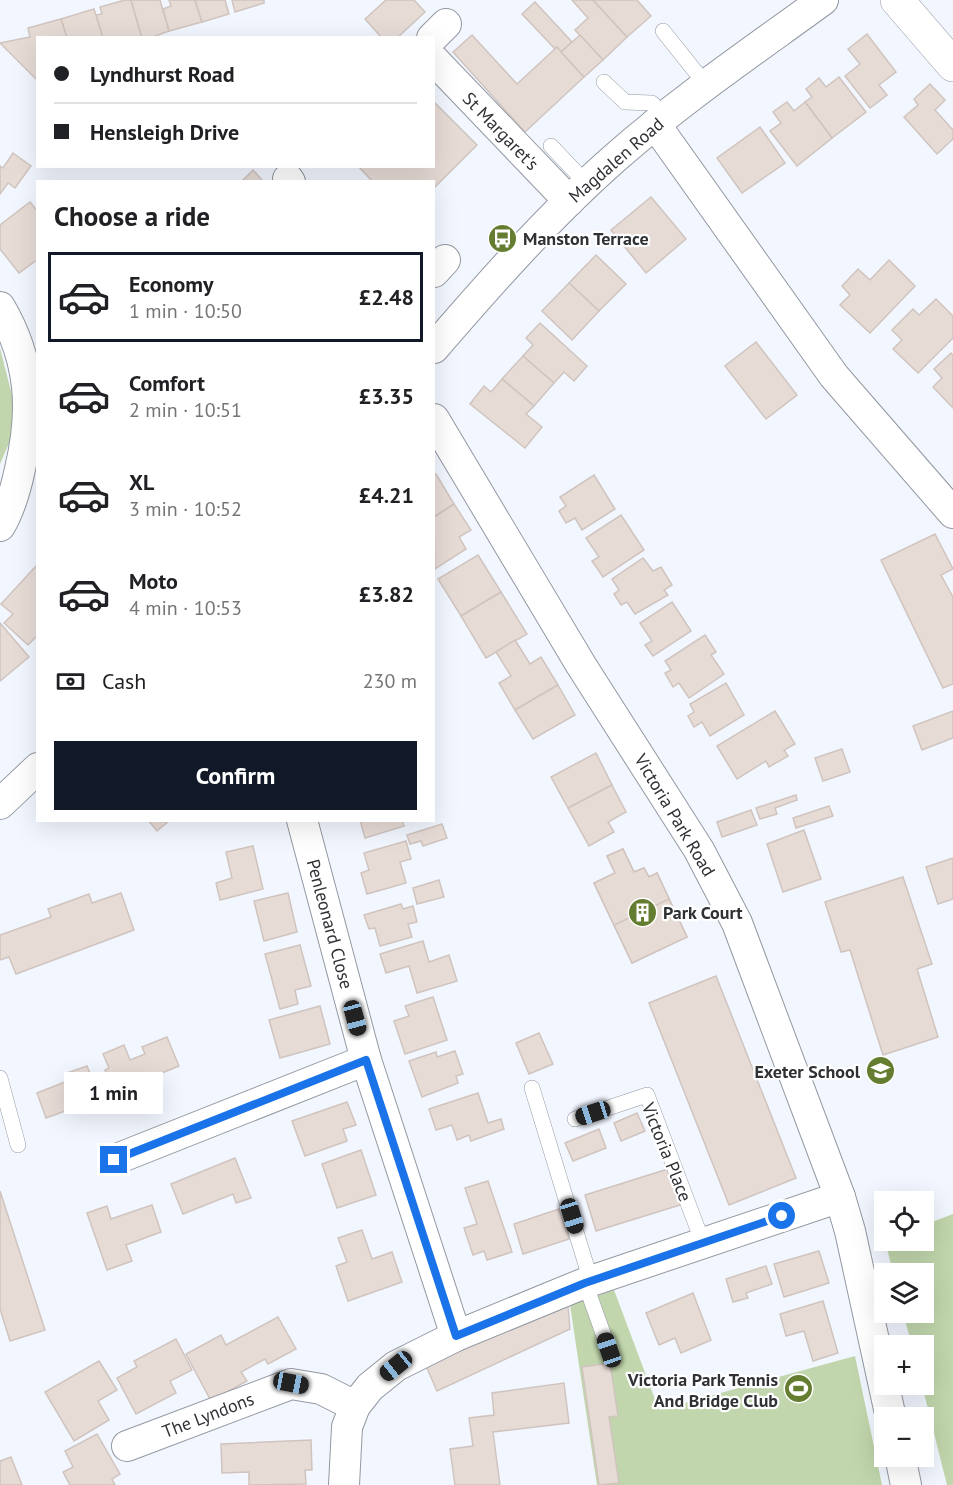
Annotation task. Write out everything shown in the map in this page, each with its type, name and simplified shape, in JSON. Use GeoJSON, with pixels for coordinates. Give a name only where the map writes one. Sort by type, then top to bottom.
{"type":"FeatureCollection","features":[{"type":"Feature","properties":{"kind":"street","name":"Magdalen Road"},"geometry":{"type":"LineString","coordinates":[[435,347],[474,301],[578,193],[660,121],[823,0]]}},
{"type":"Feature","properties":{"kind":"street"},"geometry":{"type":"LineString","coordinates":[[897,0],[953,65]]}},
{"type":"Feature","properties":{"kind":"street","name":"St Margaret's"},"geometry":{"type":"LineString","coordinates":[[435,61],[578,193]]}},
{"type":"Feature","properties":{"kind":"street"},"geometry":{"type":"LineString","coordinates":[[660,121],[834,376],[953,513]]}},
{"type":"Feature","properties":{"kind":"street"},"geometry":{"type":"LineString","coordinates":[[0,307],[24,362],[29,402],[28,432],[20,473],[0,526]]}},
{"type":"Feature","properties":{"kind":"street","name":"Victoria Park Road"},"geometry":{"type":"LineString","coordinates":[[435,421],[581,665],[699,850],[731,912],[789,1058],[840,1197],[850,1231],[889,1407]]}},
{"type":"Feature","properties":{"kind":"street"},"geometry":{"type":"LineString","coordinates":[[3,795],[36,770]]}},
{"type":"Feature","properties":{"kind":"street","name":"Penleonard Close"},"geometry":{"type":"LineString","coordinates":[[303,822],[366,1060],[456,1336]]}},
{"type":"Feature","properties":{"kind":"street"},"geometry":{"type":"LineString","coordinates":[[114,1160],[366,1060]]}},
{"type":"Feature","properties":{"kind":"street"},"geometry":{"type":"LineString","coordinates":[[344,1485],[347,1427],[355,1406],[370,1387],[396,1366],[456,1336],[588,1282],[840,1197]]}},
{"type":"Feature","properties":{"kind":"street","name":"The Lyndons"},"geometry":{"type":"LineString","coordinates":[[127,1446],[291,1383],[321,1389],[355,1406]]}},
{"type":"Feature","properties":{"kind":"street"},"geometry":{"type":"LineString","coordinates":[[902,1467],[906,1485]]}},
{"type":"Feature","properties":{"kind":"lane"},"geometry":{"type":"LineString","coordinates":[[663,31],[707,86]]}},
{"type":"Feature","properties":{"kind":"lane"},"geometry":{"type":"LineString","coordinates":[[604,82],[625,102],[652,103],[660,121]]}},
{"type":"Feature","properties":{"kind":"lane"},"geometry":{"type":"LineString","coordinates":[[551,146],[578,193]]}},
{"type":"Feature","properties":{"kind":"lane"},"geometry":{"type":"LineString","coordinates":[[0,1078],[18,1145]]}},
{"type":"Feature","properties":{"kind":"lane"},"geometry":{"type":"LineString","coordinates":[[532,1088],[609,1350]]}},
{"type":"Feature","properties":{"kind":"lane","name":"Victoria Place"},"geometry":{"type":"LineString","coordinates":[[575,1119],[647,1095],[703,1243]]}},
{"type":"Feature","properties":{"kind":"green space"},"geometry":{"type":"Polygon","coordinates":[[[0,348],[15,407],[10,441],[0,464],[0,348]]]}},
{"type":"Feature","properties":{"kind":"green space"},"geometry":{"type":"Polygon","coordinates":[[[953,1214],[953,1485],[947,1485],[934,1433],[934,1407],[928,1407],[924,1395],[934,1395],[934,1335],[909,1335],[906,1323],[934,1323],[934,1263],[891,1263],[888,1251],[934,1251],[934,1221],[953,1214]]]}},
{"type":"Feature","properties":{"kind":"green space","name":"Victoria Park Tennis And Bridge Club"},"geometry":{"type":"Polygon","coordinates":[[[614,1290],[659,1410],[855,1356],[874,1447],[874,1467],[878,1467],[882,1485],[597,1485],[570,1305],[614,1290]]]}},
{"type":"Feature","properties":{"kind":"building"},"geometry":{"type":"Polygon","coordinates":[[[131,0],[141,36],[102,36],[96,15],[102,14],[100,7],[131,0]]]}},
{"type":"Feature","properties":{"kind":"building"},"geometry":{"type":"Polygon","coordinates":[[[131,0],[160,0],[169,31],[155,36],[141,36],[131,0]]]}},
{"type":"Feature","properties":{"kind":"building"},"geometry":{"type":"Polygon","coordinates":[[[169,0],[195,0],[202,22],[169,31],[163,9],[171,6],[169,0]]]}},
{"type":"Feature","properties":{"kind":"building"},"geometry":{"type":"Polygon","coordinates":[[[195,0],[225,0],[229,14],[202,22],[195,0]]]}},
{"type":"Feature","properties":{"kind":"building"},"geometry":{"type":"Polygon","coordinates":[[[232,0],[264,0],[264,3],[235,12],[232,0]]]}},
{"type":"Feature","properties":{"kind":"building"},"geometry":{"type":"Polygon","coordinates":[[[386,0],[414,0],[425,12],[399,36],[380,36],[365,19],[386,0]]]}},
{"type":"Feature","properties":{"kind":"building"},"geometry":{"type":"Polygon","coordinates":[[[572,0],[593,0],[627,37],[603,60],[575,30],[588,18],[572,0]]]}},
{"type":"Feature","properties":{"kind":"building"},"geometry":{"type":"Polygon","coordinates":[[[593,0],[637,0],[651,16],[627,37],[593,0]]]}},
{"type":"Feature","properties":{"kind":"building"},"geometry":{"type":"Polygon","coordinates":[[[535,2],[572,42],[561,52],[557,47],[555,49],[522,14],[535,2]]]}},
{"type":"Feature","properties":{"kind":"building"},"geometry":{"type":"Polygon","coordinates":[[[94,9],[102,36],[66,36],[61,19],[94,9]]]}},
{"type":"Feature","properties":{"kind":"building"},"geometry":{"type":"Polygon","coordinates":[[[61,19],[66,36],[36,36],[36,79],[0,43],[30,37],[28,28],[61,19]]]}},
{"type":"Feature","properties":{"kind":"building"},"geometry":{"type":"Polygon","coordinates":[[[867,34],[896,72],[879,85],[887,95],[870,108],[845,76],[860,64],[848,49],[867,34]]]}},
{"type":"Feature","properties":{"kind":"building"},"geometry":{"type":"Polygon","coordinates":[[[472,35],[517,84],[557,47],[584,77],[525,132],[453,52],[472,35]]]}},
{"type":"Feature","properties":{"kind":"building"},"geometry":{"type":"Polygon","coordinates":[[[580,35],[603,60],[584,77],[561,52],[580,35]]]}},
{"type":"Feature","properties":{"kind":"building"},"geometry":{"type":"Polygon","coordinates":[[[839,77],[866,112],[832,138],[805,102],[812,97],[806,89],[819,78],[826,87],[839,77]]]}},
{"type":"Feature","properties":{"kind":"building"},"geometry":{"type":"Polygon","coordinates":[[[930,84],[945,100],[935,110],[953,130],[953,139],[937,154],[904,117],[918,105],[914,99],[930,84]]]}},
{"type":"Feature","properties":{"kind":"building"},"geometry":{"type":"Polygon","coordinates":[[[787,102],[794,111],[805,102],[832,138],[797,166],[770,131],[781,123],[773,112],[787,102]]]}},
{"type":"Feature","properties":{"kind":"building"},"geometry":{"type":"Polygon","coordinates":[[[435,103],[477,145],[435,187],[435,180],[371,180],[360,168],[435,168],[435,103]]]}},
{"type":"Feature","properties":{"kind":"building"},"geometry":{"type":"Polygon","coordinates":[[[760,127],[785,163],[742,193],[717,158],[760,127]]]}},
{"type":"Feature","properties":{"kind":"building"},"geometry":{"type":"Polygon","coordinates":[[[13,153],[31,166],[15,188],[8,183],[0,194],[0,166],[3,168],[13,153]]]}},
{"type":"Feature","properties":{"kind":"building"},"geometry":{"type":"Polygon","coordinates":[[[253,170],[262,180],[243,180],[253,170]]]}},
{"type":"Feature","properties":{"kind":"building"},"geometry":{"type":"Polygon","coordinates":[[[651,197],[686,239],[646,273],[611,230],[651,197]]]}},
{"type":"Feature","properties":{"kind":"building"},"geometry":{"type":"Polygon","coordinates":[[[30,202],[36,210],[36,260],[19,273],[0,249],[0,225],[30,202]]]}},
{"type":"Feature","properties":{"kind":"building"},"geometry":{"type":"Polygon","coordinates":[[[596,255],[626,284],[599,311],[569,283],[596,255]]]}},
{"type":"Feature","properties":{"kind":"building"},"geometry":{"type":"Polygon","coordinates":[[[889,260],[915,286],[870,333],[840,305],[850,295],[842,286],[858,269],[870,280],[889,260]]]}},
{"type":"Feature","properties":{"kind":"building"},"geometry":{"type":"Polygon","coordinates":[[[569,283],[599,311],[572,340],[542,311],[569,283]]]}},
{"type":"Feature","properties":{"kind":"building"},"geometry":{"type":"Polygon","coordinates":[[[936,299],[953,316],[953,338],[918,373],[893,349],[902,340],[892,330],[913,309],[919,315],[936,299]]]}},
{"type":"Feature","properties":{"kind":"building"},"geometry":{"type":"Polygon","coordinates":[[[540,323],[587,366],[574,381],[564,372],[554,383],[523,356],[533,345],[526,338],[540,323]]]}},
{"type":"Feature","properties":{"kind":"building"},"geometry":{"type":"Polygon","coordinates":[[[756,342],[797,395],[766,419],[725,366],[756,342]]]}},
{"type":"Feature","properties":{"kind":"building"},"geometry":{"type":"Polygon","coordinates":[[[951,353],[953,355],[953,408],[933,387],[942,378],[934,369],[951,353]]]}},
{"type":"Feature","properties":{"kind":"building"},"geometry":{"type":"Polygon","coordinates":[[[523,356],[554,383],[534,406],[502,379],[523,356]]]}},
{"type":"Feature","properties":{"kind":"building"},"geometry":{"type":"Polygon","coordinates":[[[502,379],[534,406],[526,414],[542,427],[525,448],[470,404],[484,386],[491,392],[502,379]]]}},
{"type":"Feature","properties":{"kind":"building"},"geometry":{"type":"Polygon","coordinates":[[[435,474],[454,504],[435,516],[435,474]]]}},
{"type":"Feature","properties":{"kind":"building"},"geometry":{"type":"Polygon","coordinates":[[[594,475],[615,509],[582,530],[575,518],[566,523],[559,511],[566,506],[560,497],[594,475]]]}},
{"type":"Feature","properties":{"kind":"building"},"geometry":{"type":"Polygon","coordinates":[[[454,504],[471,530],[459,537],[466,549],[435,569],[435,516],[454,504]]]}},
{"type":"Feature","properties":{"kind":"building"},"geometry":{"type":"Polygon","coordinates":[[[621,515],[644,550],[603,577],[592,561],[599,557],[586,538],[621,515]]]}},
{"type":"Feature","properties":{"kind":"building"},"geometry":{"type":"Polygon","coordinates":[[[935,534],[953,569],[941,575],[953,597],[953,684],[943,688],[881,560],[935,534]]]}},
{"type":"Feature","properties":{"kind":"building"},"geometry":{"type":"Polygon","coordinates":[[[478,555],[501,592],[461,616],[438,579],[478,555]]]}},
{"type":"Feature","properties":{"kind":"building"},"geometry":{"type":"Polygon","coordinates":[[[643,558],[653,571],[661,567],[672,585],[664,590],[668,595],[635,614],[627,602],[621,605],[614,594],[619,590],[612,579],[643,558]]]}},
{"type":"Feature","properties":{"kind":"building"},"geometry":{"type":"Polygon","coordinates":[[[36,566],[36,637],[28,645],[4,623],[13,614],[1,604],[36,566]]]}},
{"type":"Feature","properties":{"kind":"building"},"geometry":{"type":"Polygon","coordinates":[[[501,592],[527,634],[486,658],[461,616],[501,592]]]}},
{"type":"Feature","properties":{"kind":"building"},"geometry":{"type":"Polygon","coordinates":[[[672,602],[691,631],[653,656],[645,645],[652,641],[640,623],[672,602]]]}},
{"type":"Feature","properties":{"kind":"building"},"geometry":{"type":"Polygon","coordinates":[[[0,623],[29,657],[0,681],[0,623]]]}},
{"type":"Feature","properties":{"kind":"building"},"geometry":{"type":"Polygon","coordinates":[[[705,635],[716,652],[711,655],[724,674],[689,698],[679,683],[673,687],[665,673],[671,670],[665,661],[705,635]]]}},
{"type":"Feature","properties":{"kind":"building"},"geometry":{"type":"Polygon","coordinates":[[[515,640],[530,664],[541,657],[558,685],[515,710],[499,683],[511,676],[496,652],[515,640]]]}},
{"type":"Feature","properties":{"kind":"building"},"geometry":{"type":"Polygon","coordinates":[[[726,683],[744,715],[710,736],[702,722],[694,727],[688,716],[694,712],[690,704],[726,683]]]}},
{"type":"Feature","properties":{"kind":"building"},"geometry":{"type":"Polygon","coordinates":[[[558,685],[575,715],[533,739],[515,710],[558,685]]]}},
{"type":"Feature","properties":{"kind":"building"},"geometry":{"type":"Polygon","coordinates":[[[775,711],[795,744],[784,750],[788,756],[769,767],[766,761],[737,779],[717,746],[775,711]]]}},
{"type":"Feature","properties":{"kind":"building"},"geometry":{"type":"Polygon","coordinates":[[[953,711],[953,738],[922,750],[913,726],[953,711]]]}},
{"type":"Feature","properties":{"kind":"building"},"geometry":{"type":"Polygon","coordinates":[[[842,749],[850,772],[823,781],[815,758],[842,749]]]}},
{"type":"Feature","properties":{"kind":"building"},"geometry":{"type":"Polygon","coordinates":[[[596,753],[612,785],[568,808],[551,777],[596,753]]]}},
{"type":"Feature","properties":{"kind":"building"},"geometry":{"type":"Polygon","coordinates":[[[612,785],[626,812],[608,822],[614,832],[589,846],[568,808],[612,785]]]}},
{"type":"Feature","properties":{"kind":"building"},"geometry":{"type":"Polygon","coordinates":[[[796,795],[797,800],[775,808],[777,814],[760,819],[756,808],[796,795]]]}},
{"type":"Feature","properties":{"kind":"building"},"geometry":{"type":"Polygon","coordinates":[[[829,806],[833,816],[796,828],[793,818],[829,806]]]}},
{"type":"Feature","properties":{"kind":"building"},"geometry":{"type":"Polygon","coordinates":[[[751,810],[757,825],[722,837],[717,822],[751,810]]]}},
{"type":"Feature","properties":{"kind":"building"},"geometry":{"type":"Polygon","coordinates":[[[150,822],[168,822],[157,831],[150,822]]]}},
{"type":"Feature","properties":{"kind":"building"},"geometry":{"type":"Polygon","coordinates":[[[361,822],[403,822],[404,826],[365,838],[361,822]]]}},
{"type":"Feature","properties":{"kind":"building"},"geometry":{"type":"Polygon","coordinates":[[[442,824],[447,838],[423,846],[421,841],[410,844],[407,835],[442,824]]]}},
{"type":"Feature","properties":{"kind":"building"},"geometry":{"type":"Polygon","coordinates":[[[804,830],[821,879],[783,892],[767,844],[804,830]]]}},
{"type":"Feature","properties":{"kind":"building"},"geometry":{"type":"Polygon","coordinates":[[[406,841],[411,859],[400,862],[406,883],[367,894],[361,873],[369,870],[364,853],[406,841]]]}},
{"type":"Feature","properties":{"kind":"building"},"geometry":{"type":"Polygon","coordinates":[[[253,846],[263,889],[220,900],[216,883],[232,878],[226,852],[253,846]]]}},
{"type":"Feature","properties":{"kind":"building"},"geometry":{"type":"Polygon","coordinates":[[[623,849],[634,872],[644,868],[649,877],[657,873],[669,899],[614,925],[594,883],[615,873],[607,856],[623,849]]]}},
{"type":"Feature","properties":{"kind":"building","name":"Park Court"},"geometry":{"type":"Polygon","coordinates":[[[623,849],[634,872],[644,868],[649,877],[657,873],[687,937],[632,963],[594,883],[615,873],[607,856],[623,849]]]}},
{"type":"Feature","properties":{"kind":"building"},"geometry":{"type":"Polygon","coordinates":[[[953,858],[953,899],[938,904],[926,867],[953,858]]]}},
{"type":"Feature","properties":{"kind":"building"},"geometry":{"type":"Polygon","coordinates":[[[903,877],[932,964],[917,969],[938,1037],[883,1055],[850,950],[841,952],[825,902],[903,877]]]}},
{"type":"Feature","properties":{"kind":"building"},"geometry":{"type":"Polygon","coordinates":[[[439,880],[444,897],[417,904],[413,888],[439,880]]]}},
{"type":"Feature","properties":{"kind":"building"},"geometry":{"type":"Polygon","coordinates":[[[121,893],[134,930],[16,974],[9,957],[0,960],[0,935],[51,917],[48,909],[89,894],[92,903],[121,893]]]}},
{"type":"Feature","properties":{"kind":"building"},"geometry":{"type":"Polygon","coordinates":[[[288,893],[297,932],[264,941],[254,901],[288,893]]]}},
{"type":"Feature","properties":{"kind":"building"},"geometry":{"type":"Polygon","coordinates":[[[669,899],[687,937],[632,963],[614,925],[669,899]]]}},
{"type":"Feature","properties":{"kind":"building"},"geometry":{"type":"Polygon","coordinates":[[[401,904],[403,909],[413,906],[417,922],[408,924],[412,937],[380,946],[375,928],[369,929],[364,915],[401,904]]]}},
{"type":"Feature","properties":{"kind":"building"},"geometry":{"type":"Polygon","coordinates":[[[423,941],[429,962],[449,955],[457,981],[417,993],[409,966],[386,973],[380,954],[423,941]]]}},
{"type":"Feature","properties":{"kind":"building"},"geometry":{"type":"Polygon","coordinates":[[[300,945],[311,986],[295,990],[298,1004],[280,1009],[265,954],[300,945]]]}},
{"type":"Feature","properties":{"kind":"building"},"geometry":{"type":"Polygon","coordinates":[[[716,976],[796,1178],[729,1205],[649,1003],[716,976]]]}},
{"type":"Feature","properties":{"kind":"building"},"geometry":{"type":"Polygon","coordinates":[[[433,997],[447,1040],[405,1054],[394,1021],[409,1016],[405,1006],[433,997]]]}},
{"type":"Feature","properties":{"kind":"building"},"geometry":{"type":"Polygon","coordinates":[[[320,1006],[330,1044],[280,1058],[269,1020],[320,1006]]]}},
{"type":"Feature","properties":{"kind":"building"},"geometry":{"type":"Polygon","coordinates":[[[539,1033],[553,1064],[529,1074],[516,1043],[539,1033]]]}},
{"type":"Feature","properties":{"kind":"building"},"geometry":{"type":"Polygon","coordinates":[[[167,1037],[179,1066],[140,1082],[143,1088],[117,1099],[105,1070],[109,1068],[103,1054],[124,1045],[130,1060],[145,1054],[142,1047],[167,1037]]]}},
{"type":"Feature","properties":{"kind":"building"},"geometry":{"type":"Polygon","coordinates":[[[455,1051],[463,1074],[456,1076],[458,1083],[422,1097],[409,1061],[436,1052],[437,1057],[455,1051]]]}},
{"type":"Feature","properties":{"kind":"building"},"geometry":{"type":"Polygon","coordinates":[[[87,1066],[91,1076],[98,1073],[106,1096],[46,1118],[37,1093],[70,1080],[67,1073],[87,1066]]]}},
{"type":"Feature","properties":{"kind":"building"},"geometry":{"type":"Polygon","coordinates":[[[478,1093],[488,1123],[501,1119],[504,1129],[471,1141],[469,1135],[457,1140],[452,1125],[436,1130],[429,1109],[478,1093]]]}},
{"type":"Feature","properties":{"kind":"building"},"geometry":{"type":"Polygon","coordinates":[[[347,1102],[356,1125],[343,1129],[347,1141],[305,1156],[292,1121],[347,1102]]]}},
{"type":"Feature","properties":{"kind":"building"},"geometry":{"type":"Polygon","coordinates":[[[637,1113],[645,1131],[621,1141],[614,1123],[637,1113]]]}},
{"type":"Feature","properties":{"kind":"building"},"geometry":{"type":"Polygon","coordinates":[[[599,1129],[606,1148],[573,1161],[565,1143],[599,1129]]]}},
{"type":"Feature","properties":{"kind":"building"},"geometry":{"type":"Polygon","coordinates":[[[361,1150],[376,1195],[337,1208],[322,1164],[361,1150]]]}},
{"type":"Feature","properties":{"kind":"building"},"geometry":{"type":"Polygon","coordinates":[[[235,1158],[251,1198],[236,1203],[233,1194],[183,1214],[171,1184],[235,1158]]]}},
{"type":"Feature","properties":{"kind":"building"},"geometry":{"type":"Polygon","coordinates":[[[668,1169],[680,1205],[596,1231],[585,1195],[668,1169]]]}},
{"type":"Feature","properties":{"kind":"building"},"geometry":{"type":"Polygon","coordinates":[[[488,1181],[512,1252],[487,1260],[484,1251],[473,1255],[464,1228],[477,1224],[465,1188],[488,1181]]]}},
{"type":"Feature","properties":{"kind":"building"},"geometry":{"type":"Polygon","coordinates":[[[0,1191],[45,1330],[10,1341],[0,1309],[0,1191]]]}},
{"type":"Feature","properties":{"kind":"building"},"geometry":{"type":"Polygon","coordinates":[[[152,1205],[161,1232],[126,1245],[132,1261],[107,1270],[87,1213],[107,1206],[111,1219],[152,1205]]]}},
{"type":"Feature","properties":{"kind":"building"},"geometry":{"type":"Polygon","coordinates":[[[559,1209],[569,1239],[523,1254],[514,1224],[559,1209]]]}},
{"type":"Feature","properties":{"kind":"building"},"geometry":{"type":"Polygon","coordinates":[[[362,1230],[372,1259],[392,1252],[402,1282],[348,1301],[336,1266],[347,1262],[338,1238],[362,1230]]]}},
{"type":"Feature","properties":{"kind":"building"},"geometry":{"type":"Polygon","coordinates":[[[819,1251],[829,1283],[784,1297],[774,1264],[819,1251]]]}},
{"type":"Feature","properties":{"kind":"building"},"geometry":{"type":"Polygon","coordinates":[[[766,1266],[772,1284],[746,1293],[748,1298],[733,1302],[726,1279],[766,1266]]]}},
{"type":"Feature","properties":{"kind":"building"},"geometry":{"type":"Polygon","coordinates":[[[693,1293],[711,1340],[681,1353],[675,1338],[659,1345],[646,1313],[693,1293]]]}},
{"type":"Feature","properties":{"kind":"building"},"geometry":{"type":"Polygon","coordinates":[[[823,1301],[838,1353],[813,1361],[804,1331],[786,1336],[780,1314],[823,1301]]]}},
{"type":"Feature","properties":{"kind":"building"},"geometry":{"type":"Polygon","coordinates":[[[568,1306],[570,1329],[437,1391],[426,1366],[543,1313],[568,1306]]]}},
{"type":"Feature","properties":{"kind":"building"},"geometry":{"type":"Polygon","coordinates":[[[278,1317],[296,1349],[268,1364],[265,1359],[241,1372],[247,1381],[211,1401],[186,1354],[221,1335],[226,1345],[278,1317]]]}},
{"type":"Feature","properties":{"kind":"building"},"geometry":{"type":"Polygon","coordinates":[[[176,1339],[192,1370],[170,1381],[176,1393],[136,1414],[117,1378],[137,1367],[134,1361],[176,1339]]]}},
{"type":"Feature","properties":{"kind":"building"},"geometry":{"type":"Polygon","coordinates":[[[99,1361],[117,1390],[98,1401],[109,1420],[74,1441],[45,1392],[99,1361]]]}},
{"type":"Feature","properties":{"kind":"building"},"geometry":{"type":"Polygon","coordinates":[[[610,1363],[618,1416],[609,1417],[619,1483],[599,1485],[582,1367],[610,1363]]]}},
{"type":"Feature","properties":{"kind":"building"},"geometry":{"type":"Polygon","coordinates":[[[564,1383],[569,1423],[493,1432],[500,1485],[455,1485],[450,1449],[473,1446],[469,1418],[494,1415],[492,1393],[564,1383]]]}},
{"type":"Feature","properties":{"kind":"building"},"geometry":{"type":"Polygon","coordinates":[[[97,1434],[120,1474],[112,1479],[115,1485],[70,1485],[63,1472],[73,1467],[65,1451],[97,1434]]]}},
{"type":"Feature","properties":{"kind":"building"},"geometry":{"type":"Polygon","coordinates":[[[311,1440],[312,1470],[305,1470],[306,1484],[249,1485],[249,1472],[222,1473],[221,1444],[311,1440]]]}},
{"type":"Feature","properties":{"kind":"building"},"geometry":{"type":"Polygon","coordinates":[[[11,1457],[22,1485],[0,1485],[0,1461],[11,1457]]]}},
{"type":"Feature","properties":{"kind":"place","name":"Manston Terrace"},"geometry":{"type":"Point","coordinates":[502,238]}},
{"type":"Feature","properties":{"kind":"place","name":"Park Court"},"geometry":{"type":"Point","coordinates":[642,912]}},
{"type":"Feature","properties":{"kind":"place","name":"Exeter School"},"geometry":{"type":"Point","coordinates":[881,1071]}},
{"type":"Feature","properties":{"kind":"place","name":"Victoria Park Tennis And Bridge Club"},"geometry":{"type":"Point","coordinates":[799,1389]}},
{"type":"Feature","properties":{"kind":"route"},"geometry":{"type":"LineString","coordinates":[[114,1160],[366,1060],[456,1336],[585,1283],[782,1216]]}}]}
